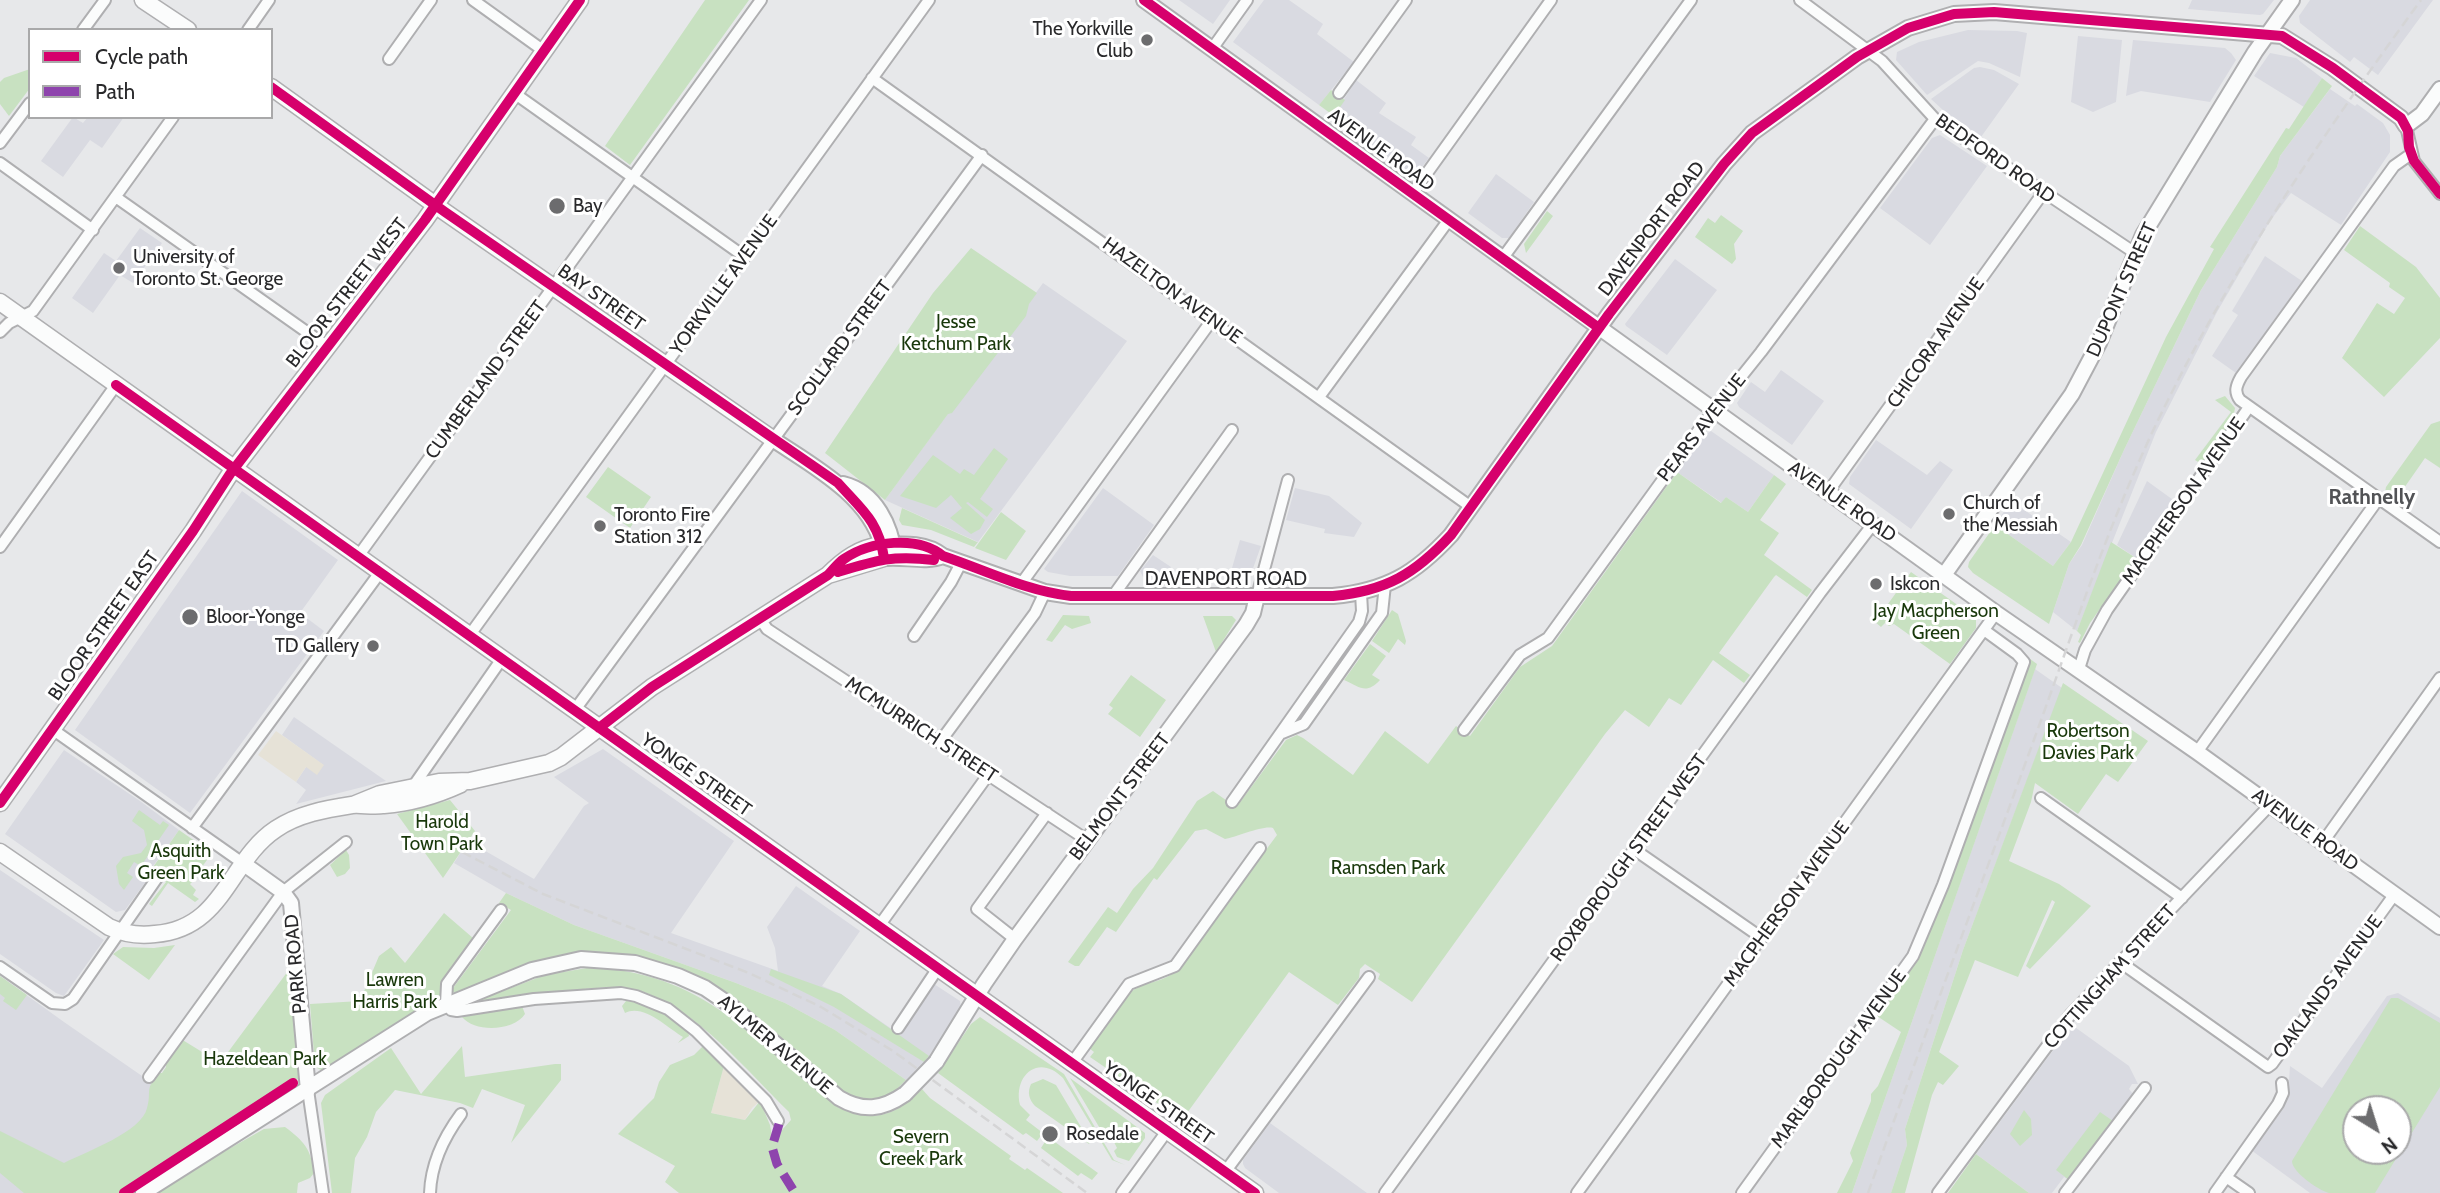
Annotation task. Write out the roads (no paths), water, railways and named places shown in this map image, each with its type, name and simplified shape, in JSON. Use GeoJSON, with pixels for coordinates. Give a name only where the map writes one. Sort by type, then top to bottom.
{"type":"FeatureCollection","features":[{"type":"Feature","properties":{"kind":"main road"},"geometry":{"type":"LineString","coordinates":[[143,0],[185,28]]}},
{"type":"Feature","properties":{"kind":"main road","name":"BLOOR STREET WEST"},"geometry":{"type":"LineString","coordinates":[[235,468],[436,205],[580,0]]}},
{"type":"Feature","properties":{"kind":"main road","name":"AVENUE ROAD"},"geometry":{"type":"LineString","coordinates":[[1143,0],[1996,613],[2439,925]]}},
{"type":"Feature","properties":{"kind":"main road","name":"DUPONT STREET"},"geometry":{"type":"LineString","coordinates":[[1944,575],[2072,394],[2099,343],[2135,253],[2178,177],[2266,34],[2292,0]]}},
{"type":"Feature","properties":{"kind":"main road","name":"DAVENPORT ROAD"},"geometry":{"type":"LineString","coordinates":[[470,780],[549,763],[571,751],[652,687],[758,617],[828,575],[843,560],[866,547],[934,559],[943,556],[1045,592],[1071,596],[1333,596],[1361,593],[1413,571],[1433,555],[1471,507],[1599,328],[1736,149],[1769,119],[1868,50],[1908,28],[1954,15],[1994,12],[2282,36],[2312,54],[2401,118],[2406,126]]}},
{"type":"Feature","properties":{"kind":"main road","name":"BAY STREET"},"geometry":{"type":"LineString","coordinates":[[273,88],[436,205],[838,482],[872,521],[888,551]]}},
{"type":"Feature","properties":{"kind":"main road"},"geometry":{"type":"LineString","coordinates":[[2406,126],[2422,114],[2440,89]]}},
{"type":"Feature","properties":{"kind":"main road","name":"YONGE STREET"},"geometry":{"type":"LineString","coordinates":[[0,302],[1255,1193]]}},
{"type":"Feature","properties":{"kind":"main road","name":"BLOOR STREET EAST"},"geometry":{"type":"LineString","coordinates":[[0,803],[235,468]]}},
{"type":"Feature","properties":{"kind":"main road","name":"BELMONT STREET"},"geometry":{"type":"LineString","coordinates":[[977,996],[1015,939],[1246,625],[1253,613],[1257,596]]}},
{"type":"Feature","properties":{"kind":"main road"},"geometry":{"type":"LineString","coordinates":[[0,852],[119,932],[136,935],[160,934],[190,924],[208,911],[267,836],[292,820],[353,805],[380,794],[439,782],[470,780]]}},
{"type":"Feature","properties":{"kind":"main road"},"geometry":{"type":"LineString","coordinates":[[353,805],[383,806],[400,803],[439,794],[470,780]]}},
{"type":"Feature","properties":{"kind":"main road","name":"PARK ROAD"},"geometry":{"type":"LineString","coordinates":[[244,864],[283,892],[289,898],[292,908],[308,1090]]}},
{"type":"Feature","properties":{"kind":"main road","name":"AYLMER AVENUE"},"geometry":{"type":"LineString","coordinates":[[143,1193],[427,1013],[533,970],[558,963],[582,959],[635,962],[705,988],[832,1093],[852,1106],[869,1109],[894,1102],[936,1062],[977,996]]}},
{"type":"Feature","properties":{"kind":"street"},"geometry":{"type":"LineString","coordinates":[[84,28],[105,0]]}},
{"type":"Feature","properties":{"kind":"street"},"geometry":{"type":"LineString","coordinates":[[249,28],[269,0]]}},
{"type":"Feature","properties":{"kind":"street"},"geometry":{"type":"LineString","coordinates":[[389,59],[431,0]]}},
{"type":"Feature","properties":{"kind":"street"},"geometry":{"type":"LineString","coordinates":[[473,0],[544,51]]}},
{"type":"Feature","properties":{"kind":"street","name":"CUMBERLAND STREET"},"geometry":{"type":"LineString","coordinates":[[359,555],[761,0]]}},
{"type":"Feature","properties":{"kind":"street","name":"YORKVILLE AVENUE"},"geometry":{"type":"LineString","coordinates":[[469,636],[929,0]]}},
{"type":"Feature","properties":{"kind":"street"},"geometry":{"type":"LineString","coordinates":[[1212,48],[1247,0]]}},
{"type":"Feature","properties":{"kind":"street"},"geometry":{"type":"LineString","coordinates":[[1339,93],[1406,0]]}},
{"type":"Feature","properties":{"kind":"street"},"geometry":{"type":"LineString","coordinates":[[1412,194],[1550,0]]}},
{"type":"Feature","properties":{"kind":"street"},"geometry":{"type":"LineString","coordinates":[[1503,259],[1691,0]]}},
{"type":"Feature","properties":{"kind":"street","name":"BEDFORD ROAD"},"geometry":{"type":"LineString","coordinates":[[1800,0],[1882,61],[1935,119],[2135,253]]}},
{"type":"Feature","properties":{"kind":"street","name":"HAZELTON AVENUE"},"geometry":{"type":"LineString","coordinates":[[872,78],[1471,507]]}},
{"type":"Feature","properties":{"kind":"street"},"geometry":{"type":"LineString","coordinates":[[514,93],[745,257]]}},
{"type":"Feature","properties":{"kind":"street"},"geometry":{"type":"LineString","coordinates":[[0,144],[28,106]]}},
{"type":"Feature","properties":{"kind":"street"},"geometry":{"type":"LineString","coordinates":[[0,332],[9,323],[33,311],[172,119]]}},
{"type":"Feature","properties":{"kind":"street","name":"PEARS AVENUE"},"geometry":{"type":"LineString","coordinates":[[1464,730],[1520,655],[1548,638],[1714,411],[1753,363],[1935,119]]}},
{"type":"Feature","properties":{"kind":"street"},"geometry":{"type":"LineString","coordinates":[[2406,126],[2411,154],[2417,166],[2436,183],[2440,194]]}},
{"type":"Feature","properties":{"kind":"street","name":"MACPHERSON AVENUE"},"geometry":{"type":"LineString","coordinates":[[2079,669],[2085,650],[2107,610],[2249,407],[2236,395],[2241,377],[2396,163],[2411,154]]}},
{"type":"Feature","properties":{"kind":"street","name":"SCOLLARD STREET"},"geometry":{"type":"LineString","coordinates":[[574,711],[982,155]]}},
{"type":"Feature","properties":{"kind":"street"},"geometry":{"type":"LineString","coordinates":[[0,163],[93,230]]}},
{"type":"Feature","properties":{"kind":"street","name":"CHICORA AVENUE"},"geometry":{"type":"LineString","coordinates":[[1828,492],[2043,193]]}},
{"type":"Feature","properties":{"kind":"street"},"geometry":{"type":"LineString","coordinates":[[117,198],[328,347]]}},
{"type":"Feature","properties":{"kind":"street"},"geometry":{"type":"LineString","coordinates":[[1319,397],[1448,221]]}},
{"type":"Feature","properties":{"kind":"street"},"geometry":{"type":"LineString","coordinates":[[1021,584],[1212,320]]}},
{"type":"Feature","properties":{"kind":"street"},"geometry":{"type":"LineString","coordinates":[[0,547],[117,385]]}},
{"type":"Feature","properties":{"kind":"street"},"geometry":{"type":"LineString","coordinates":[[2249,407],[2440,542]]}},
{"type":"Feature","properties":{"kind":"street"},"geometry":{"type":"LineString","coordinates":[[1113,596],[1233,430]]}},
{"type":"Feature","properties":{"kind":"street"},"geometry":{"type":"LineString","coordinates":[[1257,596],[1288,480]]}},
{"type":"Feature","properties":{"kind":"street"},"geometry":{"type":"LineString","coordinates":[[2197,752],[2360,525],[2377,496]]}},
{"type":"Feature","properties":{"kind":"street","name":"ROXBOROUGH STREET WEST"},"geometry":{"type":"LineString","coordinates":[[1385,1193],[1820,593],[1873,524]]}},
{"type":"Feature","properties":{"kind":"street"},"geometry":{"type":"LineString","coordinates":[[914,636],[961,563]]}},
{"type":"Feature","properties":{"kind":"street"},"geometry":{"type":"LineString","coordinates":[[192,828],[381,572]]}},
{"type":"Feature","properties":{"kind":"street"},"geometry":{"type":"LineString","coordinates":[[1283,733],[1304,724],[1382,613],[1384,585]]}},
{"type":"Feature","properties":{"kind":"street"},"geometry":{"type":"LineString","coordinates":[[940,742],[1035,613],[1045,592]]}},
{"type":"Feature","properties":{"kind":"street"},"geometry":{"type":"LineString","coordinates":[[1232,802],[1359,622],[1362,611],[1361,593]]}},
{"type":"Feature","properties":{"kind":"street","name":"MACPHERSON AVENUE"},"geometry":{"type":"LineString","coordinates":[[1577,1193],[1996,613]]}},
{"type":"Feature","properties":{"kind":"street","name":"MCMURRICH STREET"},"geometry":{"type":"LineString","coordinates":[[758,617],[766,629],[1087,840]]}},
{"type":"Feature","properties":{"kind":"street","name":"MARLBOROUGH AVENUE"},"geometry":{"type":"LineString","coordinates":[[1742,1193],[1913,956],[1929,920],[2024,662],[1984,630]]}},
{"type":"Feature","properties":{"kind":"street"},"geometry":{"type":"LineString","coordinates":[[412,788],[501,660]]}},
{"type":"Feature","properties":{"kind":"street"},"geometry":{"type":"LineString","coordinates":[[2323,842],[2440,678]]}},
{"type":"Feature","properties":{"kind":"street","name":"PARK ROAD"},"geometry":{"type":"LineString","coordinates":[[52,729],[244,864]]}},
{"type":"Feature","properties":{"kind":"street"},"geometry":{"type":"LineString","coordinates":[[879,926],[988,775]]}},
{"type":"Feature","properties":{"kind":"street"},"geometry":{"type":"LineString","coordinates":[[2040,798],[2182,898]]}},
{"type":"Feature","properties":{"kind":"street","name":"COTTINGHAM STREET"},"geometry":{"type":"LineString","coordinates":[[1938,1193],[2051,1039],[2120,962],[2270,805]]}},
{"type":"Feature","properties":{"kind":"street"},"geometry":{"type":"LineString","coordinates":[[1015,939],[977,909],[1047,813]]}},
{"type":"Feature","properties":{"kind":"street"},"geometry":{"type":"LineString","coordinates":[[149,1077],[283,892],[346,842]]}},
{"type":"Feature","properties":{"kind":"street"},"geometry":{"type":"LineString","coordinates":[[1072,1063],[1129,984],[1175,966],[1260,848]]}},
{"type":"Feature","properties":{"kind":"street"},"geometry":{"type":"LineString","coordinates":[[1635,850],[1762,939]]}},
{"type":"Feature","properties":{"kind":"street"},"geometry":{"type":"LineString","coordinates":[[0,967],[52,1003],[65,1004],[73,999],[157,877]]}},
{"type":"Feature","properties":{"kind":"street","name":"OAKLANDS AVENUE"},"geometry":{"type":"LineString","coordinates":[[2120,962],[2267,1067],[2273,1064],[2394,895]]}},
{"type":"Feature","properties":{"kind":"street"},"geometry":{"type":"LineString","coordinates":[[501,910],[447,984],[446,1004],[451,1010],[534,999],[621,993],[636,996],[668,1009],[696,1031],[766,1101],[778,1121]]}},
{"type":"Feature","properties":{"kind":"street"},"geometry":{"type":"LineString","coordinates":[[898,1028],[939,968]]}},
{"type":"Feature","properties":{"kind":"street"},"geometry":{"type":"LineString","coordinates":[[1225,1172],[1369,977]]}},
{"type":"Feature","properties":{"kind":"street"},"geometry":{"type":"LineString","coordinates":[[2214,1193],[2278,1104],[2283,1093],[2282,1083]]}},
{"type":"Feature","properties":{"kind":"street"},"geometry":{"type":"LineString","coordinates":[[2065,1193],[2145,1088]]}},
{"type":"Feature","properties":{"kind":"street","name":"PARK ROAD"},"geometry":{"type":"LineString","coordinates":[[308,1090],[323,1193]]}},
{"type":"Feature","properties":{"kind":"street"},"geometry":{"type":"LineString","coordinates":[[430,1193],[432,1175],[443,1142],[461,1114]]}},
{"type":"Feature","properties":{"kind":"street"},"geometry":{"type":"LineString","coordinates":[[1122,1193],[1167,1131]]}},
{"type":"Feature","properties":{"kind":"street"},"geometry":{"type":"LineString","coordinates":[[2226,1177],[2249,1193]]}},
{"type":"Feature","properties":{"kind":"railway"},"geometry":{"type":"LineString","coordinates":[[1868,1193],[2094,572],[2150,436],[2199,340],[2257,240],[2320,143],[2421,0]]}},
{"type":"Feature","properties":{"kind":"railway"},"geometry":{"type":"LineString","coordinates":[[462,852],[543,894],[749,973],[821,1007],[893,1051],[1087,1193]]}},
{"type":"Feature","properties":{"kind":"place","name":"The Yorkville Club"},"geometry":{"type":"Point","coordinates":[1147,40]}},
{"type":"Feature","properties":{"kind":"place","name":"Bay"},"geometry":{"type":"Point","coordinates":[557,206]}},
{"type":"Feature","properties":{"kind":"place","name":"University of Toronto St. George"},"geometry":{"type":"Point","coordinates":[119,268]}},
{"type":"Feature","properties":{"kind":"place","name":"Church of the Messiah"},"geometry":{"type":"Point","coordinates":[1949,514]}},
{"type":"Feature","properties":{"kind":"place","name":"Toronto Fire Station 312"},"geometry":{"type":"Point","coordinates":[600,526]}},
{"type":"Feature","properties":{"kind":"place","name":"Iskcon"},"geometry":{"type":"Point","coordinates":[1876,584]}},
{"type":"Feature","properties":{"kind":"place","name":"Bloor-Yonge"},"geometry":{"type":"Point","coordinates":[190,617]}},
{"type":"Feature","properties":{"kind":"place","name":"TD Gallery"},"geometry":{"type":"Point","coordinates":[373,646]}},
{"type":"Feature","properties":{"kind":"place","name":"Rosedale"},"geometry":{"type":"Point","coordinates":[1050,1134]}},
{"type":"Feature","properties":{"kind":"district","name":"Rathnelly"},"geometry":{"type":"Point","coordinates":[2372,498]}},
{"type":"Feature","properties":{"kind":"park label","name":"Jesse Ketchum Park"},"geometry":{"type":"Point","coordinates":[956,333]}},
{"type":"Feature","properties":{"kind":"park label","name":"Jay Macpherson Green"},"geometry":{"type":"Point","coordinates":[1936,622]}},
{"type":"Feature","properties":{"kind":"park label","name":"Robertson Davies Park"},"geometry":{"type":"Point","coordinates":[2088,742]}},
{"type":"Feature","properties":{"kind":"park label","name":"Harold Town Park"},"geometry":{"type":"Point","coordinates":[442,833]}},
{"type":"Feature","properties":{"kind":"park label","name":"Asquith Green Park"},"geometry":{"type":"Point","coordinates":[181,862]}},
{"type":"Feature","properties":{"kind":"park label","name":"Ramsden Park"},"geometry":{"type":"Point","coordinates":[1388,868]}},
{"type":"Feature","properties":{"kind":"park label","name":"Lawren Harris Park"},"geometry":{"type":"Point","coordinates":[395,991]}},
{"type":"Feature","properties":{"kind":"park label","name":"Hazeldean Park"},"geometry":{"type":"Point","coordinates":[265,1059]}},
{"type":"Feature","properties":{"kind":"park label","name":"Severn Creek Park"},"geometry":{"type":"Point","coordinates":[921,1148]}}]}
